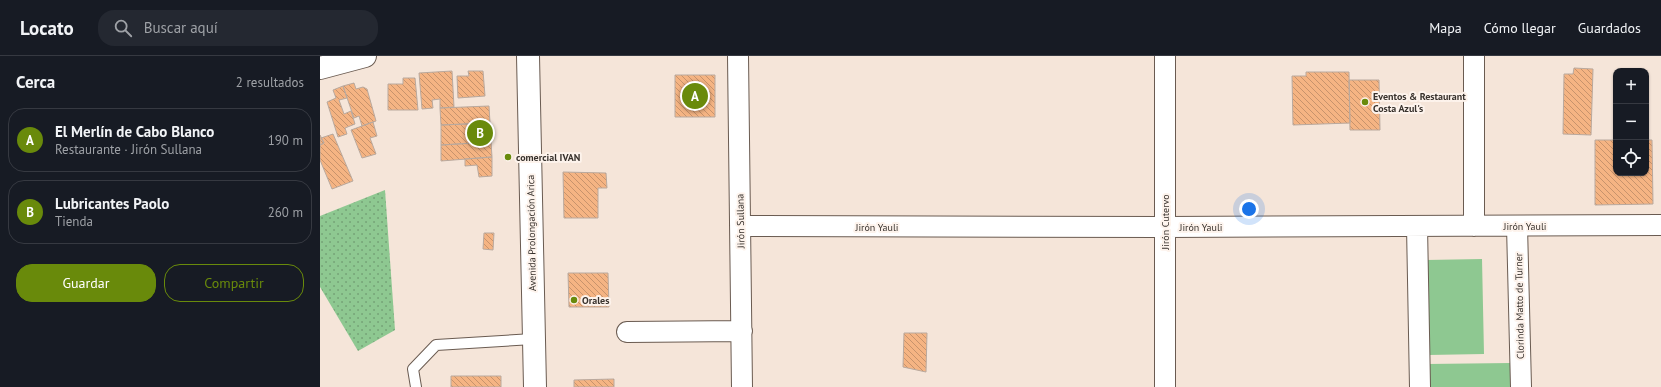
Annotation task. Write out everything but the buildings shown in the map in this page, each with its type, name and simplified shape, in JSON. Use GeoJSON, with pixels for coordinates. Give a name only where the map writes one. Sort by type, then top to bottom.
{"type":"FeatureCollection","features":[{"type":"Feature","properties":{"kind":"main road"},"geometry":{"type":"LineString","coordinates":[[320,68],[365,56]]}},
{"type":"Feature","properties":{"kind":"main road","name":"Avenida Prolongación Arica"},"geometry":{"type":"LineString","coordinates":[[528,56],[535,387]]}},
{"type":"Feature","properties":{"kind":"street","name":"Jirón Sullana"},"geometry":{"type":"LineString","coordinates":[[738,56],[742,387]]}},
{"type":"Feature","properties":{"kind":"street","name":"Jirón Cutervo"},"geometry":{"type":"LineString","coordinates":[[1165,387],[1166,56]]}},
{"type":"Feature","properties":{"kind":"street"},"geometry":{"type":"LineString","coordinates":[[1474,56],[1474,226]]}},
{"type":"Feature","properties":{"kind":"street","name":"Jirón Yauli"},"geometry":{"type":"LineString","coordinates":[[740,226],[1165,227],[1661,225]]}},
{"type":"Feature","properties":{"kind":"street"},"geometry":{"type":"LineString","coordinates":[[1417,226],[1420,387]]}},
{"type":"Feature","properties":{"kind":"street","name":"Clorinda Matto de Turner"},"geometry":{"type":"LineString","coordinates":[[1517,226],[1521,387]]}},
{"type":"Feature","properties":{"kind":"street"},"geometry":{"type":"LineString","coordinates":[[627,332],[742,331]]}},
{"type":"Feature","properties":{"kind":"lane"},"geometry":{"type":"LineString","coordinates":[[416,387],[413,369],[436,345],[533,339]]}},
{"type":"Feature","properties":{"kind":"green space"},"geometry":{"type":"Polygon","coordinates":[[[385,190],[395,330],[358,351],[320,287],[320,216],[385,190]]]}},
{"type":"Feature","properties":{"kind":"green space"},"geometry":{"type":"Polygon","coordinates":[[[1482,259],[1484,354],[1428,355],[1426,260],[1482,259]]]}},
{"type":"Feature","properties":{"kind":"green space"},"geometry":{"type":"Polygon","coordinates":[[[1511,363],[1511,387],[1428,387],[1427,364],[1511,363]]]}},
{"type":"Feature","properties":{"kind":"place","name":"El Merlín de Cabo Blanco"},"geometry":{"type":"Point","coordinates":[695,96]}},
{"type":"Feature","properties":{"kind":"place","name":"Eventos & Restaurant Costa Azul's"},"geometry":{"type":"Point","coordinates":[1365,102]}},
{"type":"Feature","properties":{"kind":"place","name":"Lubricantes Paolo"},"geometry":{"type":"Point","coordinates":[480,133]}},
{"type":"Feature","properties":{"kind":"place","name":"comercial IVAN"},"geometry":{"type":"Point","coordinates":[508,157]}},
{"type":"Feature","properties":{"kind":"place","name":"Orales"},"geometry":{"type":"Point","coordinates":[574,300]}}]}
